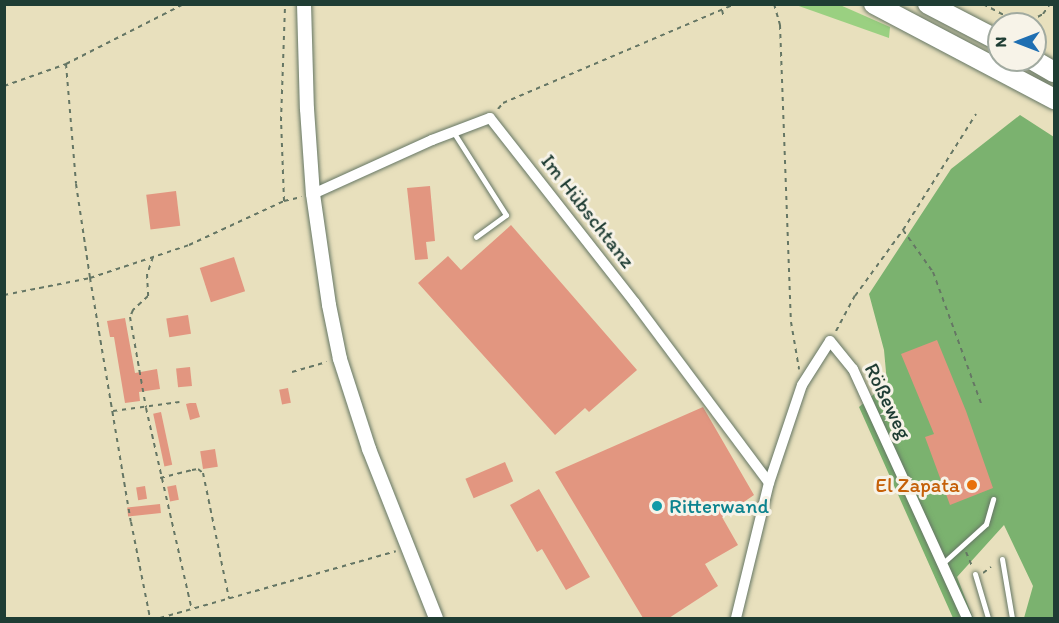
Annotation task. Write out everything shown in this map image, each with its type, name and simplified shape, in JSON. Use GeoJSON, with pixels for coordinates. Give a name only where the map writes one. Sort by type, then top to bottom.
{"type":"FeatureCollection","features":[{"type":"Feature","properties":{"kind":"highway"},"geometry":{"type":"LineString","coordinates":[[874,4],[1054,99]]}},
{"type":"Feature","properties":{"kind":"highway"},"geometry":{"type":"LineString","coordinates":[[928,4],[987,35]]}},
{"type":"Feature","properties":{"kind":"street"},"geometry":{"type":"LineString","coordinates":[[304,4],[307,109],[313,194],[328,305],[340,359],[369,449],[436,618]]}},
{"type":"Feature","properties":{"kind":"street"},"geometry":{"type":"LineString","coordinates":[[313,194],[453,131],[490,118]]}},
{"type":"Feature","properties":{"kind":"street","name":"Im Hübschtanz"},"geometry":{"type":"LineString","coordinates":[[490,118],[635,303],[769,483]]}},
{"type":"Feature","properties":{"kind":"street"},"geometry":{"type":"LineString","coordinates":[[736,618],[769,483],[802,385],[830,341]]}},
{"type":"Feature","properties":{"kind":"street","name":"Rößeweg"},"geometry":{"type":"LineString","coordinates":[[830,341],[852,369],[967,618]]}},
{"type":"Feature","properties":{"kind":"lane"},"geometry":{"type":"LineString","coordinates":[[453,131],[506,215],[476,237]]}},
{"type":"Feature","properties":{"kind":"lane"},"geometry":{"type":"LineString","coordinates":[[943,563],[986,524],[993,499]]}},
{"type":"Feature","properties":{"kind":"lane"},"geometry":{"type":"LineString","coordinates":[[1002,560],[1012,618]]}},
{"type":"Feature","properties":{"kind":"lane"},"geometry":{"type":"LineString","coordinates":[[979,574],[988,618]]}},
{"type":"Feature","properties":{"kind":"path"},"geometry":{"type":"LineString","coordinates":[[4,86],[66,64],[184,4]]}},
{"type":"Feature","properties":{"kind":"path"},"geometry":{"type":"LineString","coordinates":[[284,201],[281,121],[285,4]]}},
{"type":"Feature","properties":{"kind":"path"},"geometry":{"type":"LineString","coordinates":[[490,118],[503,103],[735,4]]}},
{"type":"Feature","properties":{"kind":"path"},"geometry":{"type":"LineString","coordinates":[[774,4],[780,25],[791,322],[802,385]]}},
{"type":"Feature","properties":{"kind":"path"},"geometry":{"type":"LineString","coordinates":[[983,4],[1013,20],[1030,21],[1043,14],[1050,4]]}},
{"type":"Feature","properties":{"kind":"path"},"geometry":{"type":"LineString","coordinates":[[722,10],[724,18]]}},
{"type":"Feature","properties":{"kind":"path"},"geometry":{"type":"LineString","coordinates":[[66,64],[76,184],[90,278],[150,618]]}},
{"type":"Feature","properties":{"kind":"path"},"geometry":{"type":"LineString","coordinates":[[830,341],[855,296],[903,230],[976,114]]}},
{"type":"Feature","properties":{"kind":"path"},"geometry":{"type":"LineString","coordinates":[[4,295],[90,278],[189,245],[284,201],[313,194]]}},
{"type":"Feature","properties":{"kind":"path"},"geometry":{"type":"LineString","coordinates":[[903,230],[933,272],[981,403]]}},
{"type":"Feature","properties":{"kind":"path"},"geometry":{"type":"LineString","coordinates":[[153,257],[147,274],[148,296],[133,310],[130,317],[160,478],[192,610]]}},
{"type":"Feature","properties":{"kind":"path"},"geometry":{"type":"LineString","coordinates":[[292,372],[340,359]]}},
{"type":"Feature","properties":{"kind":"path"},"geometry":{"type":"LineString","coordinates":[[113,411],[178,402]]}},
{"type":"Feature","properties":{"kind":"path"},"geometry":{"type":"LineString","coordinates":[[160,478],[192,470],[202,473],[229,598]]}},
{"type":"Feature","properties":{"kind":"path"},"geometry":{"type":"LineString","coordinates":[[160,618],[407,548]]}},
{"type":"Feature","properties":{"kind":"path"},"geometry":{"type":"LineString","coordinates":[[979,574],[991,567]]}},
{"type":"Feature","properties":{"kind":"green space"},"geometry":{"type":"Polygon","coordinates":[[[796,5],[840,5],[890,27],[889,38],[796,5]]]}},
{"type":"Feature","properties":{"kind":"green space"},"geometry":{"type":"Polygon","coordinates":[[[1020,115],[1054,137],[1054,618],[1024,618],[1033,586],[1004,525],[957,577],[973,618],[953,618],[859,407],[887,383],[884,350],[869,294],[951,169],[1020,115]]]}},
{"type":"Feature","properties":{"kind":"building"},"geometry":{"type":"Polygon","coordinates":[[[430,186],[435,241],[426,242],[428,259],[415,260],[407,188],[430,186]]]}},
{"type":"Feature","properties":{"kind":"building"},"geometry":{"type":"Polygon","coordinates":[[[176,191],[180,226],[150,229],[146,195],[176,191]]]}},
{"type":"Feature","properties":{"kind":"building"},"geometry":{"type":"Polygon","coordinates":[[[511,225],[637,370],[589,412],[585,408],[555,435],[418,283],[448,256],[461,270],[511,225]]]}},
{"type":"Feature","properties":{"kind":"building"},"geometry":{"type":"Polygon","coordinates":[[[234,257],[245,291],[211,302],[200,268],[234,257]]]}},
{"type":"Feature","properties":{"kind":"building"},"geometry":{"type":"Polygon","coordinates":[[[188,315],[191,334],[169,337],[166,318],[188,315]]]}},
{"type":"Feature","properties":{"kind":"building"},"geometry":{"type":"Polygon","coordinates":[[[125,318],[135,373],[157,369],[160,389],[139,392],[140,401],[125,403],[114,337],[110,337],[107,321],[125,318]]]}},
{"type":"Feature","properties":{"kind":"building"},"geometry":{"type":"Polygon","coordinates":[[[937,340],[966,411],[993,488],[950,505],[925,437],[934,434],[901,354],[937,340]]]}},
{"type":"Feature","properties":{"kind":"building"},"geometry":{"type":"Polygon","coordinates":[[[190,367],[192,386],[178,387],[176,368],[190,367]]]}},
{"type":"Feature","properties":{"kind":"building"},"geometry":{"type":"Polygon","coordinates":[[[288,388],[291,403],[282,404],[279,390],[288,388]]]}},
{"type":"Feature","properties":{"kind":"building"},"geometry":{"type":"Polygon","coordinates":[[[196,403],[200,417],[190,420],[186,404],[196,403]]]}},
{"type":"Feature","properties":{"kind":"building","name":"Ritterwand"},"geometry":{"type":"Polygon","coordinates":[[[703,407],[754,495],[722,517],[738,545],[705,564],[718,586],[669,618],[643,618],[555,472],[703,407]]]}},
{"type":"Feature","properties":{"kind":"building"},"geometry":{"type":"Polygon","coordinates":[[[161,412],[172,465],[164,466],[153,414],[161,412]]]}},
{"type":"Feature","properties":{"kind":"building"},"geometry":{"type":"Polygon","coordinates":[[[215,449],[218,467],[203,469],[200,451],[215,449]]]}},
{"type":"Feature","properties":{"kind":"building"},"geometry":{"type":"Polygon","coordinates":[[[505,462],[513,481],[474,498],[465,479],[505,462]]]}},
{"type":"Feature","properties":{"kind":"building"},"geometry":{"type":"Polygon","coordinates":[[[176,485],[179,500],[170,501],[167,487],[176,485]]]}},
{"type":"Feature","properties":{"kind":"building"},"geometry":{"type":"Polygon","coordinates":[[[145,486],[147,499],[138,500],[136,487],[145,486]]]}},
{"type":"Feature","properties":{"kind":"building"},"geometry":{"type":"Polygon","coordinates":[[[539,489],[590,577],[566,590],[542,549],[537,552],[510,505],[539,489]]]}},
{"type":"Feature","properties":{"kind":"building"},"geometry":{"type":"Polygon","coordinates":[[[160,504],[161,513],[128,516],[127,507],[160,504]]]}},
{"type":"Feature","properties":{"kind":"place","name":"El Zapata"},"geometry":{"type":"Point","coordinates":[972,485]}},
{"type":"Feature","properties":{"kind":"place","name":"Ritterwand"},"geometry":{"type":"Point","coordinates":[657,506]}}]}
